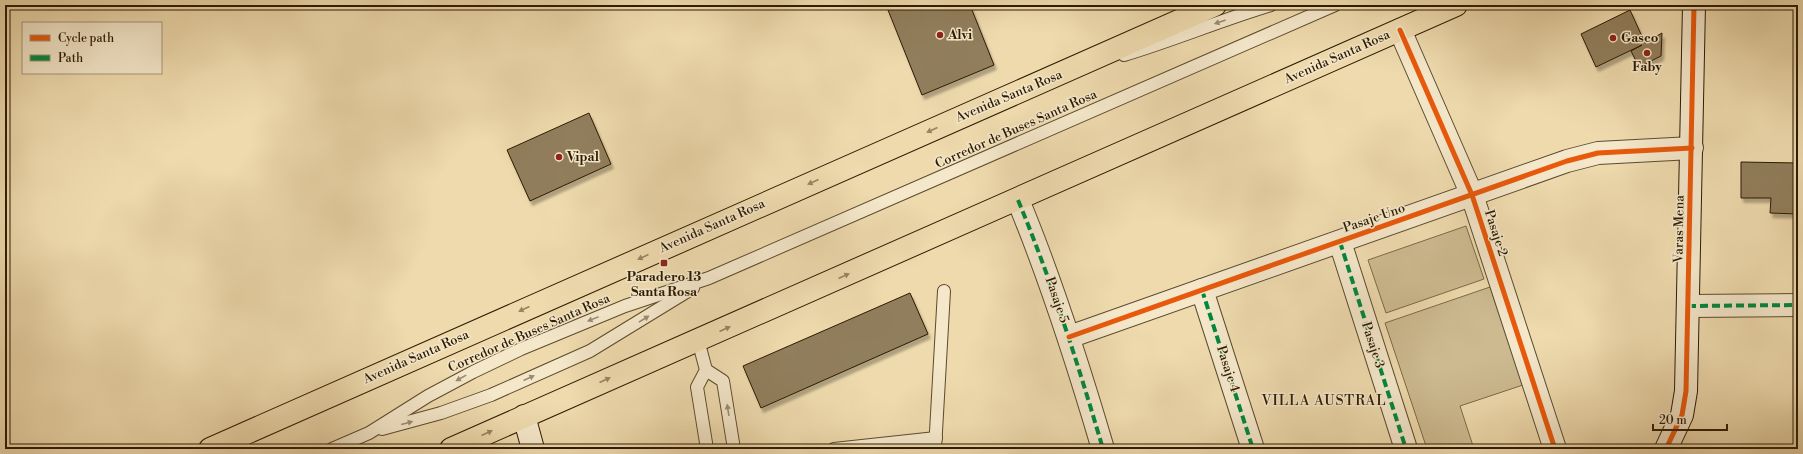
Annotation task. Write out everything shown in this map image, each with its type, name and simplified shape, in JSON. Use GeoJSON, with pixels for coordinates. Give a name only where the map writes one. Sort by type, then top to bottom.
{"type":"FeatureCollection","features":[{"type":"Feature","properties":{"kind":"main road","name":"Avenida Santa Rosa"},"geometry":{"type":"LineString","coordinates":[[210,449],[484,326],[1084,64],[1215,5]]}},
{"type":"Feature","properties":{"kind":"main road","name":"Avenida Santa Rosa"},"geometry":{"type":"LineString","coordinates":[[451,449],[1018,200],[1456,5]]}},
{"type":"Feature","properties":{"kind":"street","name":"Varas Mena"},"geometry":{"type":"LineString","coordinates":[[1666,449],[1678,426],[1685,403],[1692,148],[1694,5]]}},
{"type":"Feature","properties":{"kind":"street","name":"Pasaje 2"},"geometry":{"type":"LineString","coordinates":[[1400,30],[1472,195],[1555,449]]}},
{"type":"Feature","properties":{"kind":"street","name":"Pasaje Uno"},"geometry":{"type":"LineString","coordinates":[[1069,337],[1583,156],[1614,152],[1692,148]]}},
{"type":"Feature","properties":{"kind":"street","name":"Pasaje 5"},"geometry":{"type":"LineString","coordinates":[[1018,200],[1042,256],[1104,449]]}},
{"type":"Feature","properties":{"kind":"street","name":"Pasaje 3"},"geometry":{"type":"LineString","coordinates":[[1340,242],[1406,449]]}},
{"type":"Feature","properties":{"kind":"street","name":"Pasaje 4"},"geometry":{"type":"LineString","coordinates":[[1202,290],[1253,449]]}},
{"type":"Feature","properties":{"kind":"street"},"geometry":{"type":"LineString","coordinates":[[1688,306],[1798,305]]}},
{"type":"Feature","properties":{"kind":"street"},"geometry":{"type":"LineString","coordinates":[[524,416],[532,449]]}},
{"type":"Feature","properties":{"kind":"lane"},"geometry":{"type":"LineString","coordinates":[[1084,64],[1123,56],[1162,44],[1202,28],[1270,5]]}},
{"type":"Feature","properties":{"kind":"lane","name":"Corredor de Buses Santa Rosa"},"geometry":{"type":"LineString","coordinates":[[369,433],[428,396],[472,372],[521,349],[624,306],[709,278],[1334,5]]}},
{"type":"Feature","properties":{"kind":"lane","name":"Corredor de Buses Santa Rosa"},"geometry":{"type":"LineString","coordinates":[[332,449],[369,433],[441,413],[490,395],[590,351],[709,278]]}},
{"type":"Feature","properties":{"kind":"lane"},"geometry":{"type":"LineString","coordinates":[[834,449],[935,443],[944,291]]}},
{"type":"Feature","properties":{"kind":"lane"},"geometry":{"type":"LineString","coordinates":[[698,340],[706,370],[723,381],[734,449]]}},
{"type":"Feature","properties":{"kind":"lane"},"geometry":{"type":"LineString","coordinates":[[706,370],[697,387],[707,449]]}},
{"type":"Feature","properties":{"kind":"shaded area"},"geometry":{"type":"Polygon","coordinates":[[[1466,226],[1484,279],[1386,313],[1368,260],[1466,226]]]}},
{"type":"Feature","properties":{"kind":"shaded area"},"geometry":{"type":"Polygon","coordinates":[[[1490,287],[1523,385],[1460,406],[1474,449],[1427,449],[1385,323],[1490,287]]]}},
{"type":"Feature","properties":{"kind":"building","name":"Alvi"},"geometry":{"type":"Polygon","coordinates":[[[886,5],[970,5],[994,65],[922,95],[886,5]]]}},
{"type":"Feature","properties":{"kind":"building","name":"Gasco"},"geometry":{"type":"Polygon","coordinates":[[[1630,10],[1645,43],[1662,33],[1661,56],[1639,67],[1631,51],[1642,45],[1596,67],[1581,34],[1630,10]]]}},
{"type":"Feature","properties":{"kind":"building","name":"Vipal"},"geometry":{"type":"Polygon","coordinates":[[[589,113],[611,164],[530,201],[507,150],[589,113]]]}},
{"type":"Feature","properties":{"kind":"building"},"geometry":{"type":"Polygon","coordinates":[[[1741,162],[1798,163],[1798,214],[1770,213],[1771,198],[1741,198],[1741,162]]]}},
{"type":"Feature","properties":{"kind":"building"},"geometry":{"type":"Polygon","coordinates":[[[910,293],[928,334],[761,408],[743,366],[910,293]]]}},
{"type":"Feature","properties":{"kind":"marked path"},"geometry":{"type":"LineString","coordinates":[[1018,200],[1064,323],[1103,449]]}},
{"type":"Feature","properties":{"kind":"marked path"},"geometry":{"type":"LineString","coordinates":[[1340,242],[1406,449]]}},
{"type":"Feature","properties":{"kind":"marked path"},"geometry":{"type":"LineString","coordinates":[[1202,290],[1253,449]]}},
{"type":"Feature","properties":{"kind":"marked path"},"geometry":{"type":"LineString","coordinates":[[1688,306],[1798,305]]}},
{"type":"Feature","properties":{"kind":"cycle path"},"geometry":{"type":"LineString","coordinates":[[1666,449],[1682,415],[1686,391],[1694,5]]}},
{"type":"Feature","properties":{"kind":"cycle path"},"geometry":{"type":"LineString","coordinates":[[1400,30],[1472,195],[1555,449]]}},
{"type":"Feature","properties":{"kind":"cycle path"},"geometry":{"type":"LineString","coordinates":[[1069,337],[1567,161],[1598,153],[1692,148]]}},
{"type":"Feature","properties":{"kind":"place","name":"Alvi"},"geometry":{"type":"Point","coordinates":[940,35]}},
{"type":"Feature","properties":{"kind":"place","name":"Gasco"},"geometry":{"type":"Point","coordinates":[1613,38]}},
{"type":"Feature","properties":{"kind":"place","name":"Faby"},"geometry":{"type":"Point","coordinates":[1647,53]}},
{"type":"Feature","properties":{"kind":"place","name":"Vipal"},"geometry":{"type":"Point","coordinates":[559,157]}},
{"type":"Feature","properties":{"kind":"place","name":"Paradero 13 Santa Rosa"},"geometry":{"type":"Point","coordinates":[664,263]}},
{"type":"Feature","properties":{"kind":"district","name":"VILLA AUSTRAL"},"geometry":{"type":"Point","coordinates":[1324,401]}}]}
